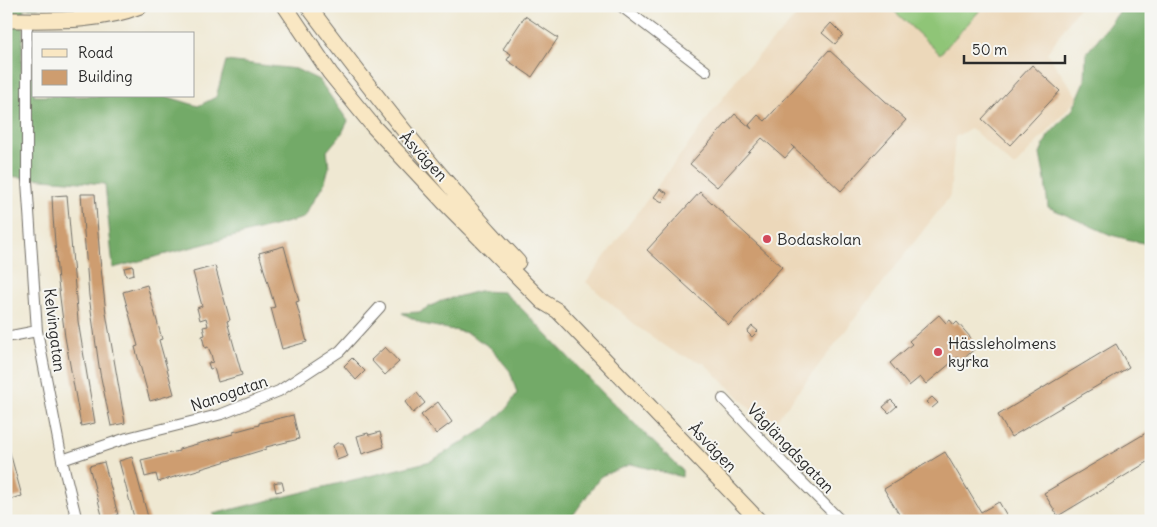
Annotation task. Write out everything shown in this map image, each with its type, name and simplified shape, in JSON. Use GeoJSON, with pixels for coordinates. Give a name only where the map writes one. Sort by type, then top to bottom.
{"type":"FeatureCollection","features":[{"type":"Feature","properties":{"kind":"street"},"geometry":{"type":"LineString","coordinates":[[6,20],[90,18],[109,16],[140,6]]}},
{"type":"Feature","properties":{"kind":"street","name":"Åsvägen"},"geometry":{"type":"LineString","coordinates":[[285,6],[330,73],[401,157],[543,302],[558,312],[759,521]]}},
{"type":"Feature","properties":{"kind":"street","name":"Åsvägen"},"geometry":{"type":"LineString","coordinates":[[308,6],[390,114],[496,239],[550,297],[558,312]]}},
{"type":"Feature","properties":{"kind":"street"},"geometry":{"type":"LineString","coordinates":[[621,6],[706,71]]}},
{"type":"Feature","properties":{"kind":"street","name":"Kelvingatan"},"geometry":{"type":"LineString","coordinates":[[27,20],[27,181],[37,331],[62,460],[77,521]]}},
{"type":"Feature","properties":{"kind":"street","name":"Nanogatan"},"geometry":{"type":"LineString","coordinates":[[62,460],[127,438],[222,414],[280,391],[340,350],[380,307]]}},
{"type":"Feature","properties":{"kind":"street"},"geometry":{"type":"LineString","coordinates":[[6,337],[37,331]]}},
{"type":"Feature","properties":{"kind":"street","name":"Våglängdsgatan"},"geometry":{"type":"LineString","coordinates":[[723,399],[838,520]]}},
{"type":"Feature","properties":{"kind":"shaded area","name":"Bodaskolan"},"geometry":{"type":"Polygon","coordinates":[[[806,6],[1080,6],[1047,53],[1078,98],[1014,167],[971,128],[955,137],[950,196],[770,428],[704,363],[676,353],[639,328],[586,282],[740,75],[806,6]]]}},
{"type":"Feature","properties":{"kind":"green space"},"geometry":{"type":"Polygon","coordinates":[[[6,6],[64,6],[24,8],[21,76],[32,77],[32,98],[172,98],[198,106],[216,97],[226,61],[296,69],[319,80],[348,121],[342,133],[327,151],[329,167],[325,182],[304,218],[113,268],[105,184],[6,176],[6,6]]]}},
{"type":"Feature","properties":{"kind":"green space"},"geometry":{"type":"Polygon","coordinates":[[[889,6],[984,6],[940,54],[889,6]]]}},
{"type":"Feature","properties":{"kind":"green space"},"geometry":{"type":"Polygon","coordinates":[[[1124,6],[1151,6],[1151,245],[1111,235],[1048,207],[1040,154],[1048,136],[1073,109],[1085,81],[1086,54],[1124,6]]]}},
{"type":"Feature","properties":{"kind":"green space"},"geometry":{"type":"Polygon","coordinates":[[[479,291],[503,292],[518,305],[603,393],[682,470],[682,477],[631,464],[601,476],[569,521],[220,521],[213,514],[431,461],[486,428],[507,408],[517,393],[510,371],[491,348],[468,333],[423,324],[402,313],[419,312],[441,301],[479,291]]]}},
{"type":"Feature","properties":{"kind":"building"},"geometry":{"type":"Polygon","coordinates":[[[525,16],[558,38],[532,77],[507,60],[511,54],[503,49],[525,16]]]}},
{"type":"Feature","properties":{"kind":"building"},"geometry":{"type":"Polygon","coordinates":[[[831,23],[843,35],[835,44],[822,33],[831,23]]]}},
{"type":"Feature","properties":{"kind":"building"},"geometry":{"type":"Polygon","coordinates":[[[829,50],[906,120],[841,191],[790,144],[794,148],[785,158],[762,138],[717,187],[690,164],[735,114],[752,129],[749,125],[758,115],[765,121],[829,50]]]}},
{"type":"Feature","properties":{"kind":"building"},"geometry":{"type":"Polygon","coordinates":[[[1032,65],[1060,91],[1010,145],[982,119],[1032,65]]]}},
{"type":"Feature","properties":{"kind":"building"},"geometry":{"type":"Polygon","coordinates":[[[660,189],[667,193],[662,202],[654,197],[660,189]]]}},
{"type":"Feature","properties":{"kind":"building"},"geometry":{"type":"Polygon","coordinates":[[[700,192],[782,267],[729,325],[647,250],[700,192]]]}},
{"type":"Feature","properties":{"kind":"building"},"geometry":{"type":"Polygon","coordinates":[[[81,194],[95,194],[106,313],[125,423],[111,426],[100,373],[89,296],[81,194]]]}},
{"type":"Feature","properties":{"kind":"building"},"geometry":{"type":"Polygon","coordinates":[[[67,195],[78,321],[95,423],[81,426],[65,337],[53,217],[52,196],[67,195]]]}},
{"type":"Feature","properties":{"kind":"building"},"geometry":{"type":"Polygon","coordinates":[[[284,246],[299,301],[296,302],[307,342],[282,349],[271,308],[275,307],[259,253],[284,246]]]}},
{"type":"Feature","properties":{"kind":"building"},"geometry":{"type":"Polygon","coordinates":[[[133,266],[134,274],[126,276],[124,268],[133,266]]]}},
{"type":"Feature","properties":{"kind":"building"},"geometry":{"type":"Polygon","coordinates":[[[215,266],[230,320],[227,321],[242,375],[218,382],[214,368],[210,369],[208,363],[213,362],[208,347],[205,348],[202,336],[205,335],[203,327],[208,326],[206,318],[200,320],[197,308],[202,306],[193,272],[215,266]]]}},
{"type":"Feature","properties":{"kind":"building"},"geometry":{"type":"Polygon","coordinates":[[[147,285],[162,339],[159,340],[174,394],[150,401],[135,347],[138,346],[123,292],[147,285]]]}},
{"type":"Feature","properties":{"kind":"building","name":"Hässleholmens kyrka"},"geometry":{"type":"Polygon","coordinates":[[[939,315],[946,323],[950,320],[954,325],[957,322],[978,346],[961,361],[958,357],[926,384],[920,377],[909,386],[890,363],[912,344],[909,341],[939,315]]]}},
{"type":"Feature","properties":{"kind":"building"},"geometry":{"type":"Polygon","coordinates":[[[752,326],[758,331],[752,337],[747,332],[752,326]]]}},
{"type":"Feature","properties":{"kind":"building"},"geometry":{"type":"Polygon","coordinates":[[[1116,344],[1129,367],[1011,437],[998,415],[1116,344]]]}},
{"type":"Feature","properties":{"kind":"building"},"geometry":{"type":"Polygon","coordinates":[[[385,347],[399,362],[385,375],[371,360],[385,347]]]}},
{"type":"Feature","properties":{"kind":"building"},"geometry":{"type":"Polygon","coordinates":[[[352,358],[365,371],[356,380],[344,366],[352,358]]]}},
{"type":"Feature","properties":{"kind":"building"},"geometry":{"type":"Polygon","coordinates":[[[417,393],[425,403],[413,413],[405,402],[417,393]]]}},
{"type":"Feature","properties":{"kind":"building"},"geometry":{"type":"Polygon","coordinates":[[[932,397],[938,403],[932,408],[926,402],[932,397]]]}},
{"type":"Feature","properties":{"kind":"building"},"geometry":{"type":"Polygon","coordinates":[[[891,400],[897,406],[889,413],[883,407],[891,400]]]}},
{"type":"Feature","properties":{"kind":"building"},"geometry":{"type":"Polygon","coordinates":[[[438,402],[452,422],[436,434],[421,415],[438,402]]]}},
{"type":"Feature","properties":{"kind":"building"},"geometry":{"type":"Polygon","coordinates":[[[293,415],[299,439],[266,447],[266,449],[158,482],[156,474],[145,477],[141,460],[179,451],[179,449],[259,425],[259,423],[293,415]]]}},
{"type":"Feature","properties":{"kind":"building"},"geometry":{"type":"Polygon","coordinates":[[[1151,430],[1151,460],[1058,516],[1044,493],[1151,430]]]}},
{"type":"Feature","properties":{"kind":"building"},"geometry":{"type":"Polygon","coordinates":[[[380,432],[384,447],[362,454],[357,436],[380,432]]]}},
{"type":"Feature","properties":{"kind":"building"},"geometry":{"type":"Polygon","coordinates":[[[6,438],[22,496],[6,500],[6,438]]]}},
{"type":"Feature","properties":{"kind":"building"},"geometry":{"type":"Polygon","coordinates":[[[337,443],[343,443],[348,456],[337,460],[333,446],[337,443]]]}},
{"type":"Feature","properties":{"kind":"building"},"geometry":{"type":"Polygon","coordinates":[[[945,452],[981,512],[999,502],[1010,521],[903,521],[884,489],[945,452]]]}},
{"type":"Feature","properties":{"kind":"building"},"geometry":{"type":"Polygon","coordinates":[[[132,457],[149,521],[135,521],[119,461],[132,457]]]}},
{"type":"Feature","properties":{"kind":"building"},"geometry":{"type":"Polygon","coordinates":[[[104,462],[118,515],[103,519],[89,466],[104,462]]]}},
{"type":"Feature","properties":{"kind":"building"},"geometry":{"type":"Polygon","coordinates":[[[282,482],[284,490],[276,492],[274,483],[282,482]]]}},
{"type":"Feature","properties":{"kind":"place","name":"Bodaskolan"},"geometry":{"type":"Point","coordinates":[767,239]}},
{"type":"Feature","properties":{"kind":"place","name":"Hässleholmens kyrka"},"geometry":{"type":"Point","coordinates":[938,352]}}]}
